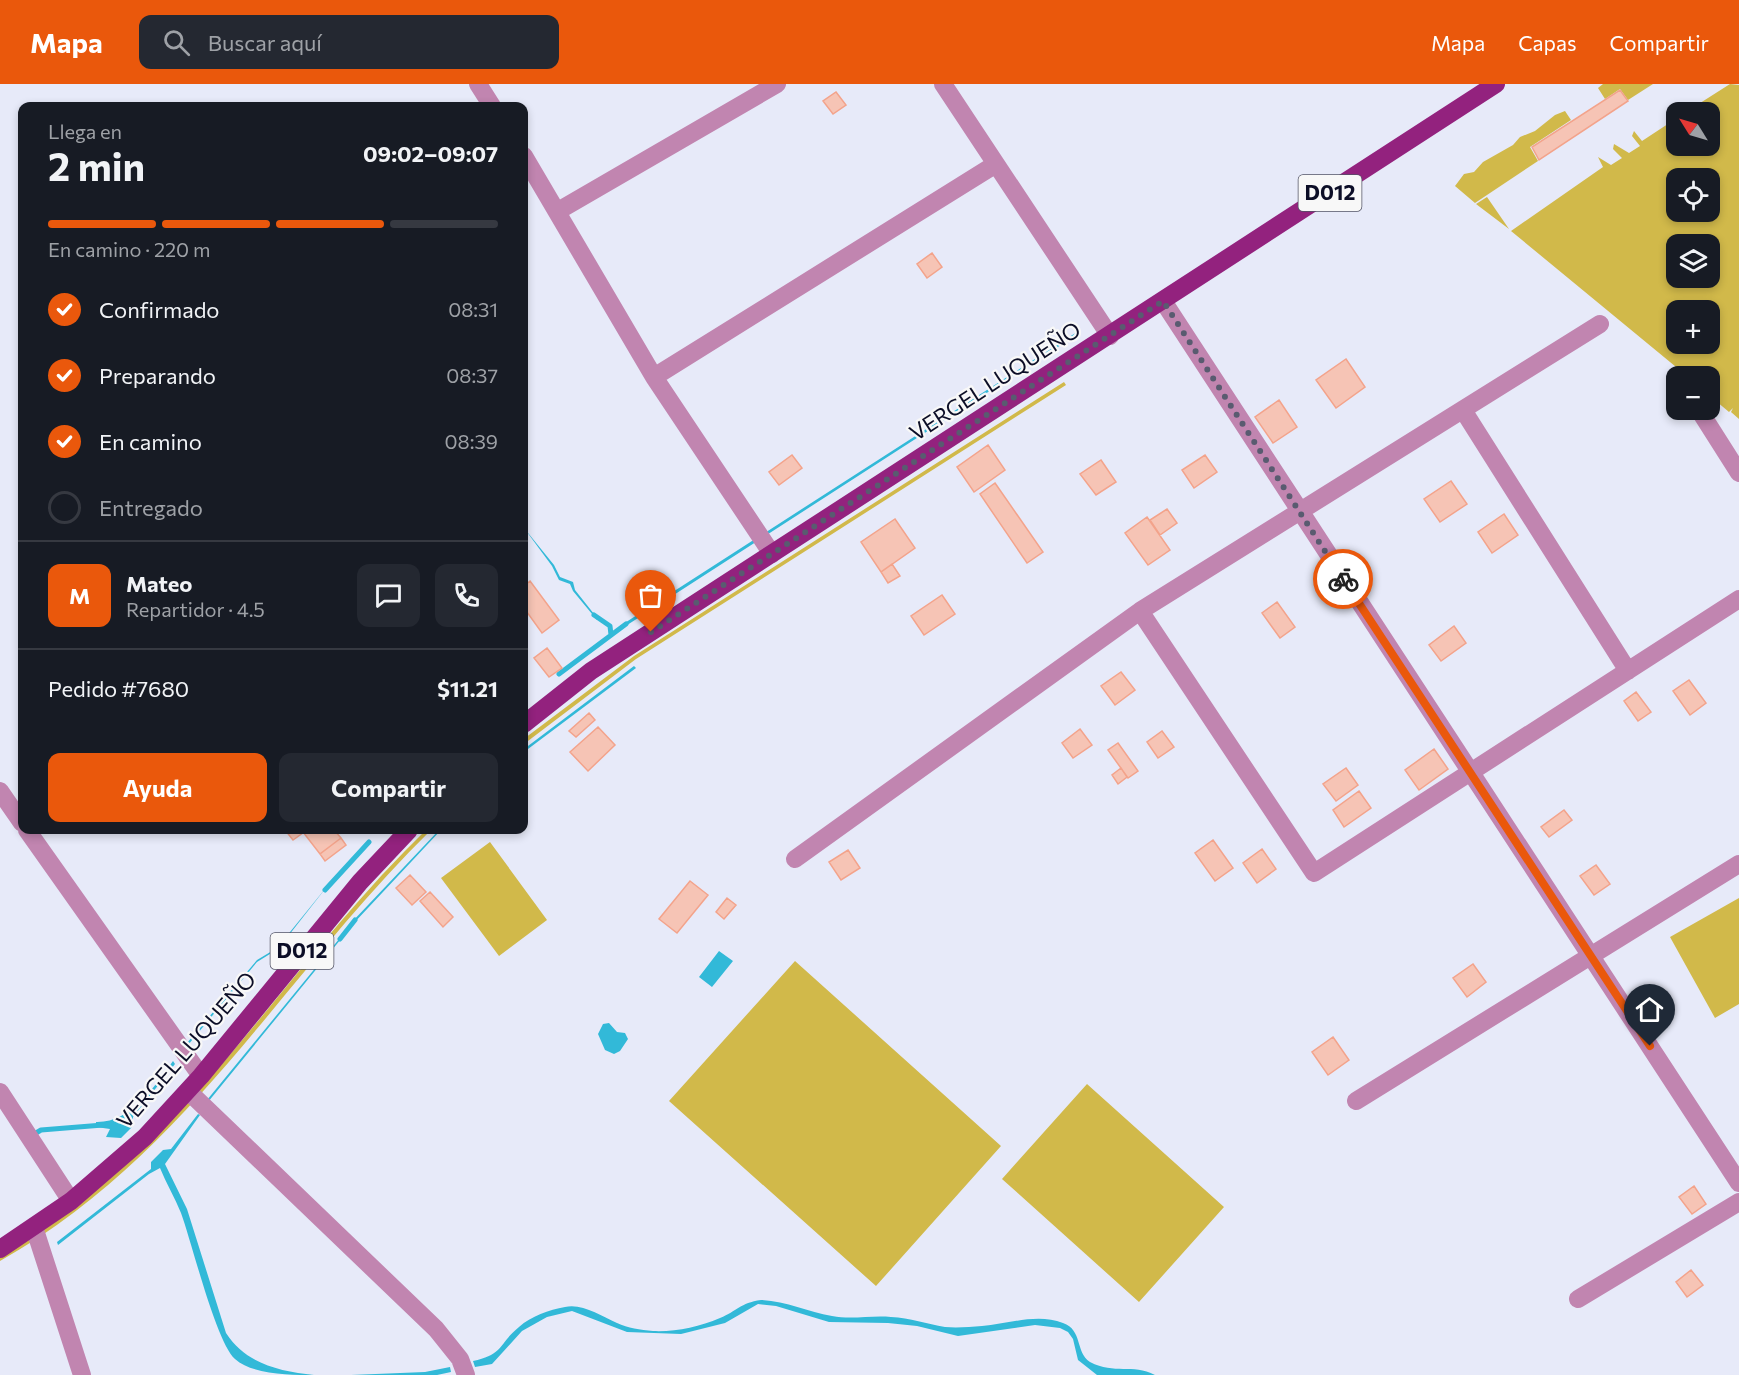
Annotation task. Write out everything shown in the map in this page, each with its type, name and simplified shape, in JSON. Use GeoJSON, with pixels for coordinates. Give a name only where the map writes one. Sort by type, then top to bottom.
{"type":"FeatureCollection","features":[{"type":"Feature","properties":{"kind":"main road","name":"VERGEL LUQUEÑO"},"geometry":{"type":"LineString","coordinates":[[528,720],[765,542],[1110,336],[1496,84]]}},
{"type":"Feature","properties":{"kind":"main road","name":"VERGEL LUQUEÑO"},"geometry":{"type":"LineString","coordinates":[[0,1249],[71,1201],[138,1144],[201,1076],[309,942],[405,834]]}},
{"type":"Feature","properties":{"kind":"street"},"geometry":{"type":"LineString","coordinates":[[478,84],[489,102]]}},
{"type":"Feature","properties":{"kind":"street"},"geometry":{"type":"LineString","coordinates":[[558,211],[777,84]]}},
{"type":"Feature","properties":{"kind":"street"},"geometry":{"type":"LineString","coordinates":[[943,84],[1110,336]]}},
{"type":"Feature","properties":{"kind":"street"},"geometry":{"type":"LineString","coordinates":[[654,377],[996,164]]}},
{"type":"Feature","properties":{"kind":"street"},"geometry":{"type":"LineString","coordinates":[[531,183],[558,211],[654,377],[765,542]]}},
{"type":"Feature","properties":{"kind":"street"},"geometry":{"type":"LineString","coordinates":[[1163,301],[1469,773],[1739,1183]]}},
{"type":"Feature","properties":{"kind":"street"},"geometry":{"type":"LineString","coordinates":[[795,860],[1140,611],[1600,324]]}},
{"type":"Feature","properties":{"kind":"street"},"geometry":{"type":"LineString","coordinates":[[1463,410],[1628,670]]}},
{"type":"Feature","properties":{"kind":"street"},"geometry":{"type":"LineString","coordinates":[[1705,420],[1739,473]]}},
{"type":"Feature","properties":{"kind":"street"},"geometry":{"type":"LineString","coordinates":[[1140,611],[1314,873],[1739,599]]}},
{"type":"Feature","properties":{"kind":"street"},"geometry":{"type":"LineString","coordinates":[[0,791],[18,817]]}},
{"type":"Feature","properties":{"kind":"street"},"geometry":{"type":"LineString","coordinates":[[30,834],[201,1076]]}},
{"type":"Feature","properties":{"kind":"street"},"geometry":{"type":"LineString","coordinates":[[1356,1101],[1739,864]]}},
{"type":"Feature","properties":{"kind":"street"},"geometry":{"type":"LineString","coordinates":[[188,1091],[436,1329],[460,1359],[466,1375]]}},
{"type":"Feature","properties":{"kind":"street"},"geometry":{"type":"LineString","coordinates":[[0,1092],[71,1201]]}},
{"type":"Feature","properties":{"kind":"street"},"geometry":{"type":"LineString","coordinates":[[1578,1299],[1739,1202]]}},
{"type":"Feature","properties":{"kind":"street"},"geometry":{"type":"LineString","coordinates":[[34,1227],[82,1375]]}},
{"type":"Feature","properties":{"kind":"shaded area"},"geometry":{"type":"Polygon","coordinates":[[[1603,84],[1653,84],[1628,100],[1620,89],[1605,99],[1598,88],[1603,84]]]}},
{"type":"Feature","properties":{"kind":"shaded area"},"geometry":{"type":"Polygon","coordinates":[[[1730,84],[1739,85],[1739,419],[1731,412],[1733,408],[1729,412],[1720,404],[1720,366],[1675,366],[1511,231],[1603,167],[1598,157],[1611,165],[1622,158],[1613,149],[1614,144],[1629,153],[1640,146],[1632,136],[1634,131],[1642,141],[1666,125],[1666,156],[1720,156],[1720,102],[1702,102],[1730,84]]]}},
{"type":"Feature","properties":{"kind":"shaded area"},"geometry":{"type":"Polygon","coordinates":[[[1565,111],[1571,120],[1530,147],[1538,161],[1475,203],[1455,186],[1464,174],[1474,172],[1483,162],[1513,145],[1520,137],[1535,131],[1555,115],[1565,111]]]}},
{"type":"Feature","properties":{"kind":"shaded area"},"geometry":{"type":"Polygon","coordinates":[[[1487,197],[1509,229],[1476,204],[1487,197]]]}},
{"type":"Feature","properties":{"kind":"shaded area"},"geometry":{"type":"Polygon","coordinates":[[[1064,382],[1066,385],[636,659],[528,741],[528,736],[634,656],[1064,382]]]}},
{"type":"Feature","properties":{"kind":"shaded area"},"geometry":{"type":"Polygon","coordinates":[[[422,834],[427,834],[378,886],[180,1117],[125,1170],[66,1218],[0,1261],[0,1257],[66,1214],[124,1166],[178,1113],[373,885],[422,834]]]}},
{"type":"Feature","properties":{"kind":"shaded area"},"geometry":{"type":"Polygon","coordinates":[[[490,842],[547,920],[499,956],[441,878],[490,842]]]}},
{"type":"Feature","properties":{"kind":"shaded area"},"geometry":{"type":"Polygon","coordinates":[[[1739,898],[1739,1004],[1715,1018],[1670,937],[1739,898]]]}},
{"type":"Feature","properties":{"kind":"shaded area"},"geometry":{"type":"Polygon","coordinates":[[[795,961],[1001,1146],[876,1286],[669,1101],[795,961]]]}},
{"type":"Feature","properties":{"kind":"shaded area"},"geometry":{"type":"Polygon","coordinates":[[[1087,1084],[1224,1207],[1139,1302],[1002,1179],[1087,1084]]]}},
{"type":"Feature","properties":{"kind":"water"},"geometry":{"type":"Polygon","coordinates":[[[1077,332],[1078,334],[621,629],[620,626],[1077,332]]]}},
{"type":"Feature","properties":{"kind":"water"},"geometry":{"type":"Polygon","coordinates":[[[528,533],[554,565],[560,577],[573,582],[575,590],[597,620],[573,591],[570,584],[559,580],[552,566],[528,533]]]}},
{"type":"Feature","properties":{"kind":"water"},"geometry":{"type":"Polygon","coordinates":[[[634,666],[636,668],[528,749],[528,746],[634,666]]]}},
{"type":"Feature","properties":{"kind":"water"},"geometry":{"type":"Polygon","coordinates":[[[435,834],[437,834],[353,924],[351,923],[435,834]]]}},
{"type":"Feature","properties":{"kind":"water"},"geometry":{"type":"Polygon","coordinates":[[[329,884],[278,949],[257,962],[188,1045],[187,1043],[257,960],[277,948],[329,884]]]}},
{"type":"Feature","properties":{"kind":"water"},"geometry":{"type":"Polygon","coordinates":[[[345,934],[208,1102],[207,1100],[345,934]]]}},
{"type":"Feature","properties":{"kind":"water"},"geometry":{"type":"Polygon","coordinates":[[[719,951],[733,961],[712,987],[699,977],[719,951]]]}},
{"type":"Feature","properties":{"kind":"water"},"geometry":{"type":"Polygon","coordinates":[[[609,1023],[617,1032],[625,1033],[628,1039],[620,1051],[614,1054],[605,1050],[598,1034],[603,1024],[609,1023]]]}},
{"type":"Feature","properties":{"kind":"water"},"geometry":{"type":"Polygon","coordinates":[[[173,1061],[175,1064],[133,1117],[133,1126],[121,1138],[106,1137],[110,1129],[96,1127],[96,1122],[109,1121],[131,1110],[150,1092],[173,1061]]]}},
{"type":"Feature","properties":{"kind":"water"},"geometry":{"type":"Polygon","coordinates":[[[198,1114],[200,1115],[165,1164],[187,1209],[226,1333],[234,1344],[253,1359],[276,1368],[314,1375],[262,1371],[235,1359],[212,1313],[181,1213],[160,1168],[149,1174],[58,1245],[57,1242],[151,1169],[151,1162],[163,1150],[171,1149],[198,1114]]]}},
{"type":"Feature","properties":{"kind":"water"},"geometry":{"type":"Polygon","coordinates":[[[761,1300],[779,1302],[839,1317],[898,1318],[945,1327],[982,1326],[1033,1319],[1053,1320],[1069,1326],[1074,1331],[1082,1353],[1090,1362],[1107,1368],[1139,1370],[1155,1375],[1097,1375],[1078,1360],[1073,1339],[1068,1332],[1060,1328],[1035,1325],[958,1336],[917,1326],[829,1322],[776,1306],[758,1304],[725,1323],[681,1334],[627,1332],[572,1311],[547,1317],[522,1331],[492,1364],[475,1367],[473,1361],[496,1352],[524,1323],[540,1314],[559,1308],[578,1307],[625,1326],[661,1331],[704,1324],[748,1303],[761,1300]]]}},
{"type":"Feature","properties":{"kind":"water"},"geometry":{"type":"Polygon","coordinates":[[[450,1367],[451,1372],[437,1375],[351,1375],[425,1372],[450,1367]]]}},
{"type":"Feature","properties":{"kind":"building"},"geometry":{"type":"Polygon","coordinates":[[[1620,90],[1628,101],[1539,160],[1532,147],[1620,90]]]}},
{"type":"Feature","properties":{"kind":"building"},"geometry":{"type":"Polygon","coordinates":[[[836,92],[846,105],[833,114],[823,101],[836,92]]]}},
{"type":"Feature","properties":{"kind":"building"},"geometry":{"type":"Polygon","coordinates":[[[932,253],[942,267],[927,278],[917,264],[932,253]]]}},
{"type":"Feature","properties":{"kind":"building"},"geometry":{"type":"Polygon","coordinates":[[[1346,359],[1365,387],[1336,408],[1316,380],[1346,359]]]}},
{"type":"Feature","properties":{"kind":"building"},"geometry":{"type":"Polygon","coordinates":[[[1279,400],[1297,427],[1273,443],[1255,417],[1279,400]]]}},
{"type":"Feature","properties":{"kind":"building"},"geometry":{"type":"Polygon","coordinates":[[[988,445],[1005,470],[974,492],[957,467],[988,445]]]}},
{"type":"Feature","properties":{"kind":"building"},"geometry":{"type":"Polygon","coordinates":[[[792,455],[802,468],[779,485],[769,472],[792,455]]]}},
{"type":"Feature","properties":{"kind":"building"},"geometry":{"type":"Polygon","coordinates":[[[1205,455],[1217,472],[1194,488],[1182,470],[1205,455]]]}},
{"type":"Feature","properties":{"kind":"building"},"geometry":{"type":"Polygon","coordinates":[[[1101,460],[1116,482],[1096,495],[1080,474],[1101,460]]]}},
{"type":"Feature","properties":{"kind":"building"},"geometry":{"type":"Polygon","coordinates":[[[1451,481],[1467,504],[1440,522],[1424,499],[1451,481]]]}},
{"type":"Feature","properties":{"kind":"building"},"geometry":{"type":"Polygon","coordinates":[[[995,483],[1043,552],[1027,563],[980,494],[995,483]]]}},
{"type":"Feature","properties":{"kind":"building"},"geometry":{"type":"Polygon","coordinates":[[[1167,509],[1177,523],[1160,535],[1150,520],[1167,509]]]}},
{"type":"Feature","properties":{"kind":"building"},"geometry":{"type":"Polygon","coordinates":[[[1504,514],[1518,535],[1492,553],[1478,532],[1504,514]]]}},
{"type":"Feature","properties":{"kind":"building"},"geometry":{"type":"Polygon","coordinates":[[[1147,517],[1170,550],[1148,565],[1125,533],[1147,517]]]}},
{"type":"Feature","properties":{"kind":"building"},"geometry":{"type":"Polygon","coordinates":[[[895,519],[915,548],[881,572],[861,542],[895,519]]]}},
{"type":"Feature","properties":{"kind":"building"},"geometry":{"type":"Polygon","coordinates":[[[892,564],[900,576],[888,583],[881,572],[892,564]]]}},
{"type":"Feature","properties":{"kind":"building"},"geometry":{"type":"Polygon","coordinates":[[[530,581],[559,620],[542,633],[528,614],[528,583],[530,581]]]}},
{"type":"Feature","properties":{"kind":"building"},"geometry":{"type":"Polygon","coordinates":[[[942,595],[955,614],[924,635],[911,616],[942,595]]]}},
{"type":"Feature","properties":{"kind":"building"},"geometry":{"type":"Polygon","coordinates":[[[1277,602],[1295,627],[1280,638],[1262,613],[1277,602]]]}},
{"type":"Feature","properties":{"kind":"building"},"geometry":{"type":"Polygon","coordinates":[[[1454,626],[1466,643],[1441,661],[1429,645],[1454,626]]]}},
{"type":"Feature","properties":{"kind":"building"},"geometry":{"type":"Polygon","coordinates":[[[547,648],[562,668],[549,677],[534,658],[547,648]]]}},
{"type":"Feature","properties":{"kind":"building"},"geometry":{"type":"Polygon","coordinates":[[[1121,672],[1135,690],[1115,705],[1101,686],[1121,672]]]}},
{"type":"Feature","properties":{"kind":"building"},"geometry":{"type":"Polygon","coordinates":[[[1689,680],[1706,703],[1690,715],[1673,691],[1689,680]]]}},
{"type":"Feature","properties":{"kind":"building"},"geometry":{"type":"Polygon","coordinates":[[[1636,692],[1651,712],[1638,721],[1624,701],[1636,692]]]}},
{"type":"Feature","properties":{"kind":"building"},"geometry":{"type":"Polygon","coordinates":[[[589,713],[595,720],[576,737],[569,731],[589,713]]]}},
{"type":"Feature","properties":{"kind":"building"},"geometry":{"type":"Polygon","coordinates":[[[598,727],[615,745],[588,771],[570,752],[598,727]]]}},
{"type":"Feature","properties":{"kind":"building"},"geometry":{"type":"Polygon","coordinates":[[[1080,729],[1092,745],[1073,758],[1062,743],[1080,729]]]}},
{"type":"Feature","properties":{"kind":"building"},"geometry":{"type":"Polygon","coordinates":[[[1162,731],[1174,747],[1158,758],[1147,742],[1162,731]]]}},
{"type":"Feature","properties":{"kind":"building"},"geometry":{"type":"Polygon","coordinates":[[[1118,743],[1138,771],[1128,778],[1108,750],[1118,743]]]}},
{"type":"Feature","properties":{"kind":"building"},"geometry":{"type":"Polygon","coordinates":[[[1434,749],[1448,769],[1419,790],[1405,770],[1434,749]]]}},
{"type":"Feature","properties":{"kind":"building"},"geometry":{"type":"Polygon","coordinates":[[[1121,768],[1127,777],[1118,784],[1112,775],[1121,768]]]}},
{"type":"Feature","properties":{"kind":"building"},"geometry":{"type":"Polygon","coordinates":[[[1346,768],[1358,785],[1336,801],[1323,784],[1346,768]]]}},
{"type":"Feature","properties":{"kind":"building"},"geometry":{"type":"Polygon","coordinates":[[[1359,791],[1371,808],[1344,827],[1333,810],[1359,791]]]}},
{"type":"Feature","properties":{"kind":"building"},"geometry":{"type":"Polygon","coordinates":[[[1564,810],[1572,820],[1549,837],[1541,827],[1564,810]]]}},
{"type":"Feature","properties":{"kind":"building"},"geometry":{"type":"Polygon","coordinates":[[[288,834],[301,834],[293,840],[288,834]]]}},
{"type":"Feature","properties":{"kind":"building"},"geometry":{"type":"Polygon","coordinates":[[[305,834],[338,834],[341,838],[320,854],[305,834]]]}},
{"type":"Feature","properties":{"kind":"building"},"geometry":{"type":"Polygon","coordinates":[[[341,838],[346,845],[325,861],[320,854],[341,838]]]}},
{"type":"Feature","properties":{"kind":"building"},"geometry":{"type":"Polygon","coordinates":[[[1213,840],[1233,868],[1215,881],[1195,853],[1213,840]]]}},
{"type":"Feature","properties":{"kind":"building"},"geometry":{"type":"Polygon","coordinates":[[[1262,849],[1276,869],[1257,883],[1243,863],[1262,849]]]}},
{"type":"Feature","properties":{"kind":"building"},"geometry":{"type":"Polygon","coordinates":[[[848,850],[860,868],[841,880],[829,862],[848,850]]]}},
{"type":"Feature","properties":{"kind":"building"},"geometry":{"type":"Polygon","coordinates":[[[1596,865],[1610,884],[1594,895],[1580,876],[1596,865]]]}},
{"type":"Feature","properties":{"kind":"building"},"geometry":{"type":"Polygon","coordinates":[[[410,875],[426,892],[412,905],[396,888],[410,875]]]}},
{"type":"Feature","properties":{"kind":"building"},"geometry":{"type":"Polygon","coordinates":[[[690,881],[708,895],[677,933],[659,919],[690,881]]]}},
{"type":"Feature","properties":{"kind":"building"},"geometry":{"type":"Polygon","coordinates":[[[430,892],[453,917],[443,927],[420,901],[430,892]]]}},
{"type":"Feature","properties":{"kind":"building"},"geometry":{"type":"Polygon","coordinates":[[[727,898],[736,905],[724,919],[716,912],[727,898]]]}},
{"type":"Feature","properties":{"kind":"building"},"geometry":{"type":"Polygon","coordinates":[[[1473,964],[1486,982],[1467,997],[1453,978],[1473,964]]]}},
{"type":"Feature","properties":{"kind":"building"},"geometry":{"type":"Polygon","coordinates":[[[1333,1037],[1349,1060],[1328,1075],[1312,1052],[1333,1037]]]}},
{"type":"Feature","properties":{"kind":"building"},"geometry":{"type":"Polygon","coordinates":[[[1694,1186],[1706,1204],[1692,1214],[1679,1197],[1694,1186]]]}},
{"type":"Feature","properties":{"kind":"building"},"geometry":{"type":"Polygon","coordinates":[[[1691,1270],[1703,1285],[1687,1297],[1676,1282],[1691,1270]]]}},
{"type":"Feature","properties":{"kind":"waterway"},"geometry":{"type":"LineString","coordinates":[[594,615],[610,626],[611,635]]}},
{"type":"Feature","properties":{"kind":"waterway"},"geometry":{"type":"LineString","coordinates":[[559,674],[626,624]]}},
{"type":"Feature","properties":{"kind":"waterway"},"geometry":{"type":"LineString","coordinates":[[325,890],[369,842]]}},
{"type":"Feature","properties":{"kind":"waterway"},"geometry":{"type":"LineString","coordinates":[[340,939],[355,920]]}},
{"type":"Feature","properties":{"kind":"waterway"},"geometry":{"type":"LineString","coordinates":[[36,1133],[41,1130],[103,1125]]}},
{"type":"Feature","properties":{"kind":"way so far"},"geometry":{"type":"LineString","coordinates":[[651,632],[1163,301],[1343,579]]}},
{"type":"Feature","properties":{"kind":"route"},"geometry":{"type":"LineString","coordinates":[[1343,579],[1650,1046]]}}]}
